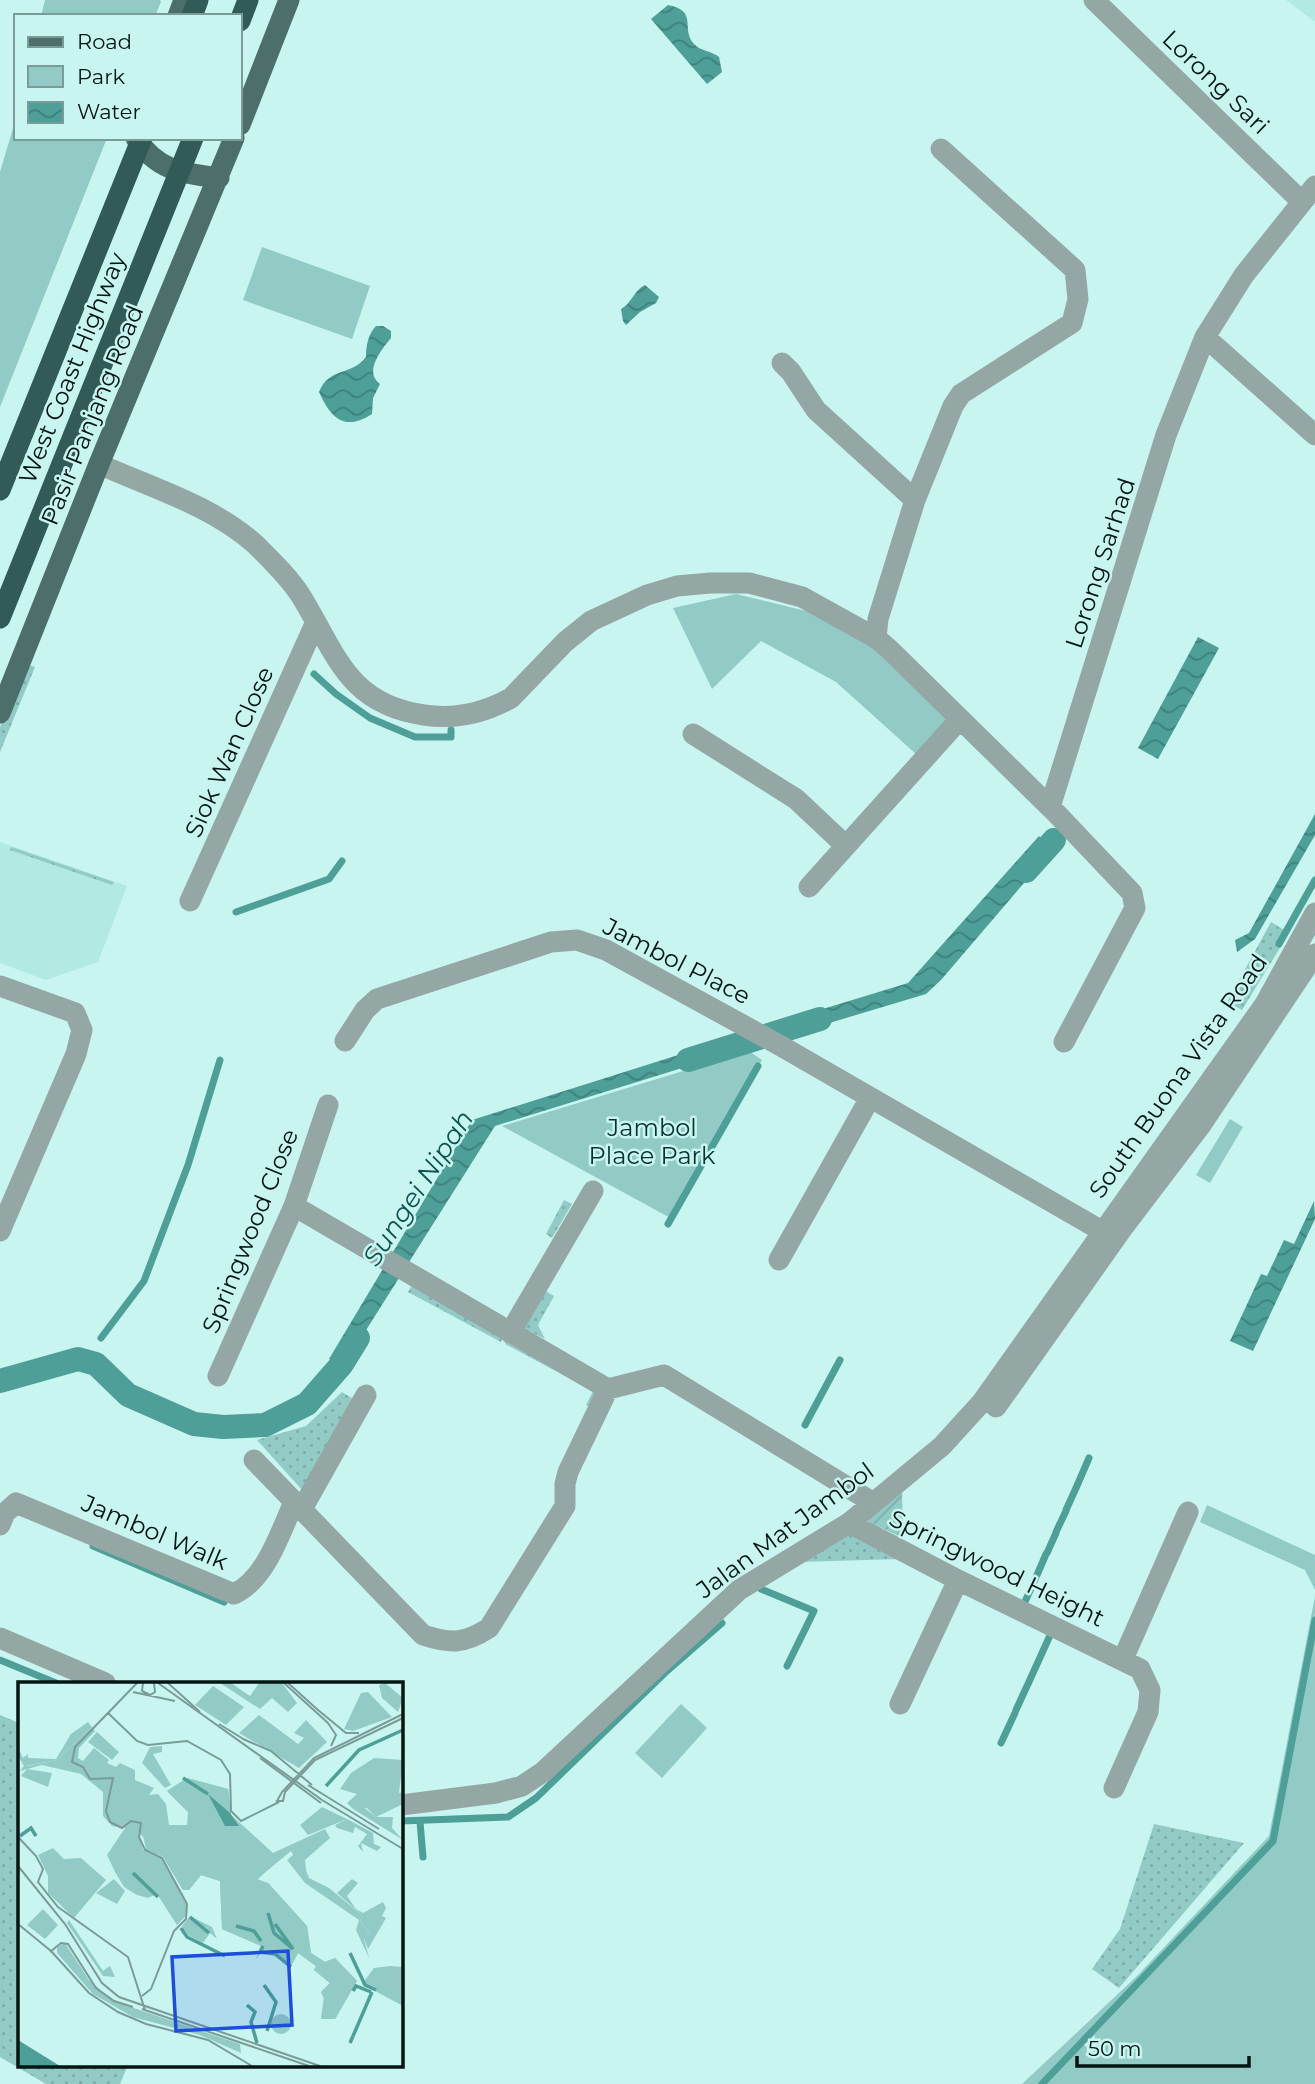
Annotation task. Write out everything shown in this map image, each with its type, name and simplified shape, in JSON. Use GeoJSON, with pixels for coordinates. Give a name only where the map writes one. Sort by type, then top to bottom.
{"type":"FeatureCollection","features":[{"type":"Feature","properties":{"kind":"highway","name":"West Coast Highway"},"geometry":{"type":"LineString","coordinates":[[0,490],[141,140]]}},
{"type":"Feature","properties":{"kind":"highway","name":"West Coast Highway"},"geometry":{"type":"LineString","coordinates":[[0,618],[192,140]]}},
{"type":"Feature","properties":{"kind":"main road"},"geometry":{"type":"LineString","coordinates":[[242,120],[289,0]]}},
{"type":"Feature","properties":{"kind":"main road"},"geometry":{"type":"LineString","coordinates":[[0,466],[133,140]]}},
{"type":"Feature","properties":{"kind":"main road"},"geometry":{"type":"LineString","coordinates":[[136,140],[170,170],[219,178]]}},
{"type":"Feature","properties":{"kind":"main road","name":"Pasir Panjang Road"},"geometry":{"type":"LineString","coordinates":[[0,713],[99,464],[233,140]]}},
{"type":"Feature","properties":{"kind":"street","name":"Lorong Sari"},"geometry":{"type":"LineString","coordinates":[[1094,0],[1308,194]]}},
{"type":"Feature","properties":{"kind":"street"},"geometry":{"type":"LineString","coordinates":[[876,638],[878,619],[915,500],[953,406],[961,394],[1072,323],[1078,299],[1075,270],[941,149]]}},
{"type":"Feature","properties":{"kind":"street","name":"Lorong Sarhad"},"geometry":{"type":"LineString","coordinates":[[1050,807],[1166,435],[1205,337],[1244,275],[1308,194]]}},
{"type":"Feature","properties":{"kind":"street"},"geometry":{"type":"LineString","coordinates":[[1205,337],[1315,435]]}},
{"type":"Feature","properties":{"kind":"street"},"geometry":{"type":"LineString","coordinates":[[782,363],[816,410],[915,500]]}},
{"type":"Feature","properties":{"kind":"street"},"geometry":{"type":"LineString","coordinates":[[99,464],[191,503],[253,542],[294,587],[334,657],[374,700],[412,714],[464,716],[488,710],[511,698],[565,642],[591,621],[647,595],[677,586],[749,583],[802,597],[876,638],[1050,807],[1132,893],[1135,908],[1065,1042]]}},
{"type":"Feature","properties":{"kind":"street","name":"Siok Wan Close"},"geometry":{"type":"LineString","coordinates":[[190,901],[315,624]]}},
{"type":"Feature","properties":{"kind":"street"},"geometry":{"type":"LineString","coordinates":[[809,887],[960,719]]}},
{"type":"Feature","properties":{"kind":"street"},"geometry":{"type":"LineString","coordinates":[[693,734],[796,799],[846,846]]}},
{"type":"Feature","properties":{"kind":"street","name":"South Buona Vista Road"},"geometry":{"type":"LineString","coordinates":[[1102,1231],[1265,1004],[1315,913]]}},
{"type":"Feature","properties":{"kind":"street","name":"Jambol Place"},"geometry":{"type":"LineString","coordinates":[[345,1041],[365,1010],[377,999],[551,942],[577,940],[606,950],[745,1026],[1102,1231]]}},
{"type":"Feature","properties":{"kind":"street"},"geometry":{"type":"LineString","coordinates":[[996,1407],[1122,1229],[1200,1125],[1315,954]]}},
{"type":"Feature","properties":{"kind":"street"},"geometry":{"type":"LineString","coordinates":[[0,986],[75,1013],[82,1030],[76,1054],[0,1231]]}},
{"type":"Feature","properties":{"kind":"street"},"geometry":{"type":"LineString","coordinates":[[779,1260],[870,1098]]}},
{"type":"Feature","properties":{"kind":"street","name":"Springwood Close"},"geometry":{"type":"LineString","coordinates":[[218,1376],[294,1206],[328,1105]]}},
{"type":"Feature","properties":{"kind":"street"},"geometry":{"type":"LineString","coordinates":[[509,1332],[593,1191]]}},
{"type":"Feature","properties":{"kind":"street"},"geometry":{"type":"LineString","coordinates":[[294,1206],[608,1389],[664,1375],[872,1502]]}},
{"type":"Feature","properties":{"kind":"street","name":"Jalan Mat Jambol"},"geometry":{"type":"LineString","coordinates":[[402,1805],[496,1793],[522,1786],[543,1772],[739,1590],[849,1523],[942,1446],[982,1402],[1102,1231]]}},
{"type":"Feature","properties":{"kind":"street"},"geometry":{"type":"LineString","coordinates":[[254,1461],[423,1635],[446,1643],[475,1637],[489,1628],[565,1506],[568,1472],[608,1389]]}},
{"type":"Feature","properties":{"kind":"street"},"geometry":{"type":"LineString","coordinates":[[298,1506],[366,1395]]}},
{"type":"Feature","properties":{"kind":"street","name":"Jambol Walk"},"geometry":{"type":"LineString","coordinates":[[0,1525],[5,1513],[16,1503],[234,1594],[247,1588],[264,1566],[298,1506]]}},
{"type":"Feature","properties":{"kind":"street"},"geometry":{"type":"LineString","coordinates":[[1123,1659],[1188,1512]]}},
{"type":"Feature","properties":{"kind":"street","name":"Springwood Height"},"geometry":{"type":"LineString","coordinates":[[849,1523],[1140,1669],[1150,1690],[1148,1712],[1114,1788]]}},
{"type":"Feature","properties":{"kind":"street"},"geometry":{"type":"LineString","coordinates":[[900,1704],[958,1580]]}},
{"type":"Feature","properties":{"kind":"street"},"geometry":{"type":"LineString","coordinates":[[0,1638],[103,1682]]}},
{"type":"Feature","properties":{"kind":"shaded area"},"geometry":{"type":"Polygon","coordinates":[[[1286,0],[1315,0],[1315,22],[1286,0]]]}},
{"type":"Feature","properties":{"kind":"shaded area"},"geometry":{"type":"Polygon","coordinates":[[[0,842],[127,886],[98,962],[46,980],[0,963],[0,842]]]}},
{"type":"Feature","properties":{"kind":"green space"},"geometry":{"type":"Polygon","coordinates":[[[45,0],[161,2],[156,14],[42,14],[45,0]]]}},
{"type":"Feature","properties":{"kind":"green space"},"geometry":{"type":"Polygon","coordinates":[[[14,125],[14,140],[106,140],[0,407],[0,172],[14,125]]]}},
{"type":"Feature","properties":{"kind":"green space"},"geometry":{"type":"Polygon","coordinates":[[[262,247],[370,286],[352,339],[243,300],[262,247]]]}},
{"type":"Feature","properties":{"kind":"green space"},"geometry":{"type":"Polygon","coordinates":[[[736,594],[806,611],[880,650],[947,719],[916,754],[836,682],[761,641],[712,689],[673,608],[736,594]]]}},
{"type":"Feature","properties":{"kind":"green space"},"geometry":{"type":"Polygon","coordinates":[[[26,664],[35,667],[0,752],[0,727],[26,664]]]}},
{"type":"Feature","properties":{"kind":"green space"},"geometry":{"type":"Polygon","coordinates":[[[11,847],[114,882],[112,885],[10,850],[11,847]]]}},
{"type":"Feature","properties":{"kind":"green space"},"geometry":{"type":"Polygon","coordinates":[[[1271,922],[1289,933],[1242,1010],[1227,1002],[1271,922]]]}},
{"type":"Feature","properties":{"kind":"green space","name":"Jambol Place Park"},"geometry":{"type":"Polygon","coordinates":[[[749,1051],[762,1060],[674,1220],[502,1126],[749,1051]]]}},
{"type":"Feature","properties":{"kind":"green space"},"geometry":{"type":"Polygon","coordinates":[[[1230,1119],[1243,1127],[1210,1183],[1196,1175],[1230,1119]]]}},
{"type":"Feature","properties":{"kind":"green space"},"geometry":{"type":"Polygon","coordinates":[[[564,1200],[572,1204],[552,1238],[546,1234],[564,1200]]]}},
{"type":"Feature","properties":{"kind":"green space"},"geometry":{"type":"Polygon","coordinates":[[[412,1285],[601,1389],[591,1408],[586,1405],[593,1391],[505,1344],[508,1338],[503,1336],[501,1342],[408,1292],[412,1285]]]}},
{"type":"Feature","properties":{"kind":"green space"},"geometry":{"type":"Polygon","coordinates":[[[537,1286],[554,1296],[538,1325],[545,1339],[515,1324],[537,1286]]]}},
{"type":"Feature","properties":{"kind":"green space"},"geometry":{"type":"Polygon","coordinates":[[[342,1392],[355,1400],[303,1491],[257,1440],[306,1426],[342,1392]]]}},
{"type":"Feature","properties":{"kind":"green space"},"geometry":{"type":"Polygon","coordinates":[[[902,1489],[903,1538],[865,1520],[902,1489]]]}},
{"type":"Feature","properties":{"kind":"green space"},"geometry":{"type":"Polygon","coordinates":[[[1207,1505],[1315,1555],[1315,1590],[1305,1570],[1200,1522],[1207,1505]]]}},
{"type":"Feature","properties":{"kind":"green space"},"geometry":{"type":"Polygon","coordinates":[[[850,1533],[900,1559],[800,1562],[850,1533]]]}},
{"type":"Feature","properties":{"kind":"green space"},"geometry":{"type":"Polygon","coordinates":[[[1315,1596],[1315,2084],[1022,2084],[1137,1976],[1269,1836],[1315,1596]]]}},
{"type":"Feature","properties":{"kind":"green space"},"geometry":{"type":"Polygon","coordinates":[[[681,1704],[707,1728],[662,1778],[635,1753],[681,1704]]]}},
{"type":"Feature","properties":{"kind":"green space"},"geometry":{"type":"Polygon","coordinates":[[[0,1715],[18,1723],[18,2066],[128,2066],[120,2084],[46,2084],[0,2057],[0,1715]]]}},
{"type":"Feature","properties":{"kind":"green space"},"geometry":{"type":"Polygon","coordinates":[[[1154,1824],[1244,1843],[1119,1988],[1092,1969],[1120,1929],[1154,1824]]]}},
{"type":"Feature","properties":{"kind":"water"},"geometry":{"type":"Polygon","coordinates":[[[668,5],[683,11],[694,44],[719,57],[722,72],[707,84],[651,19],[668,5]]]}},
{"type":"Feature","properties":{"kind":"water"},"geometry":{"type":"Polygon","coordinates":[[[645,285],[659,297],[656,303],[640,312],[626,325],[621,309],[645,285]]]}},
{"type":"Feature","properties":{"kind":"water"},"geometry":{"type":"Polygon","coordinates":[[[376,326],[383,326],[391,331],[391,338],[379,354],[374,367],[375,379],[380,384],[373,398],[372,414],[354,422],[340,420],[328,409],[319,392],[329,378],[353,367],[366,357],[368,340],[376,326]]]}},
{"type":"Feature","properties":{"kind":"water"},"geometry":{"type":"Polygon","coordinates":[[[1198,637],[1219,648],[1158,759],[1138,748],[1198,637]]]}},
{"type":"Feature","properties":{"kind":"water"},"geometry":{"type":"Polygon","coordinates":[[[1315,814],[1315,835],[1255,939],[1237,952],[1235,940],[1249,933],[1315,814]]]}},
{"type":"Feature","properties":{"kind":"water"},"geometry":{"type":"Polygon","coordinates":[[[1039,836],[1053,849],[926,994],[796,1033],[777,1023],[908,983],[1039,836]]]}},
{"type":"Feature","properties":{"kind":"water"},"geometry":{"type":"Polygon","coordinates":[[[713,1044],[724,1055],[495,1126],[344,1365],[329,1359],[472,1120],[713,1044]]]}},
{"type":"Feature","properties":{"kind":"water"},"geometry":{"type":"Polygon","coordinates":[[[1314,1201],[1315,1219],[1253,1351],[1230,1341],[1261,1274],[1267,1276],[1284,1240],[1294,1244],[1314,1201]]]}},
{"type":"Feature","properties":{"kind":"waterway"},"geometry":{"type":"LineString","coordinates":[[314,674],[336,694],[370,718],[415,737],[451,737],[451,730]]}},
{"type":"Feature","properties":{"kind":"waterway","name":"Sungei Nipah"},"geometry":{"type":"LineString","coordinates":[[1026,871],[1054,840]]}},
{"type":"Feature","properties":{"kind":"waterway"},"geometry":{"type":"LineString","coordinates":[[236,912],[329,879],[342,861]]}},
{"type":"Feature","properties":{"kind":"waterway"},"geometry":{"type":"LineString","coordinates":[[1279,944],[1315,880]]}},
{"type":"Feature","properties":{"kind":"waterway","name":"Sungei Nipah"},"geometry":{"type":"LineString","coordinates":[[688,1060],[820,1019]]}},
{"type":"Feature","properties":{"kind":"waterway"},"geometry":{"type":"LineString","coordinates":[[101,1338],[144,1281],[188,1165],[220,1060]]}},
{"type":"Feature","properties":{"kind":"waterway"},"geometry":{"type":"LineString","coordinates":[[668,1224],[758,1066]]}},
{"type":"Feature","properties":{"kind":"waterway","name":"Sungei Nipah"},"geometry":{"type":"LineString","coordinates":[[0,1381],[78,1359],[96,1364],[128,1395],[194,1424],[223,1427],[265,1425],[307,1404],[342,1364],[358,1338]]}},
{"type":"Feature","properties":{"kind":"waterway"},"geometry":{"type":"LineString","coordinates":[[805,1425],[840,1360]]}},
{"type":"Feature","properties":{"kind":"waterway"},"geometry":{"type":"LineString","coordinates":[[1076,1488],[1089,1458]]}},
{"type":"Feature","properties":{"kind":"waterway"},"geometry":{"type":"LineString","coordinates":[[1066,1510],[1076,1488]]}},
{"type":"Feature","properties":{"kind":"waterway"},"geometry":{"type":"LineString","coordinates":[[1056,1532],[1066,1511]]}},
{"type":"Feature","properties":{"kind":"waterway"},"geometry":{"type":"LineString","coordinates":[[1047,1553],[1056,1533]]}},
{"type":"Feature","properties":{"kind":"waterway"},"geometry":{"type":"LineString","coordinates":[[93,1546],[224,1602]]}},
{"type":"Feature","properties":{"kind":"waterway"},"geometry":{"type":"LineString","coordinates":[[1037,1575],[1046,1554]]}},
{"type":"Feature","properties":{"kind":"waterway"},"geometry":{"type":"LineString","coordinates":[[1024,1604],[1036,1577]]}},
{"type":"Feature","properties":{"kind":"waterway"},"geometry":{"type":"LineString","coordinates":[[761,1589],[814,1611],[787,1666]]}},
{"type":"Feature","properties":{"kind":"waterway"},"geometry":{"type":"LineString","coordinates":[[1042,2084],[1273,1841],[1315,1620]]}},
{"type":"Feature","properties":{"kind":"waterway"},"geometry":{"type":"LineString","coordinates":[[402,1821],[508,1817],[536,1798],[668,1670],[722,1623]]}},
{"type":"Feature","properties":{"kind":"waterway"},"geometry":{"type":"LineString","coordinates":[[1028,1684],[1052,1631]]}},
{"type":"Feature","properties":{"kind":"waterway"},"geometry":{"type":"LineString","coordinates":[[0,1660],[54,1682]]}},
{"type":"Feature","properties":{"kind":"waterway"},"geometry":{"type":"LineString","coordinates":[[1016,1710],[1027,1686]]}},
{"type":"Feature","properties":{"kind":"waterway"},"geometry":{"type":"LineString","coordinates":[[1001,1743],[1015,1713]]}},
{"type":"Feature","properties":{"kind":"waterway"},"geometry":{"type":"LineString","coordinates":[[420,1822],[423,1857]]}}]}
